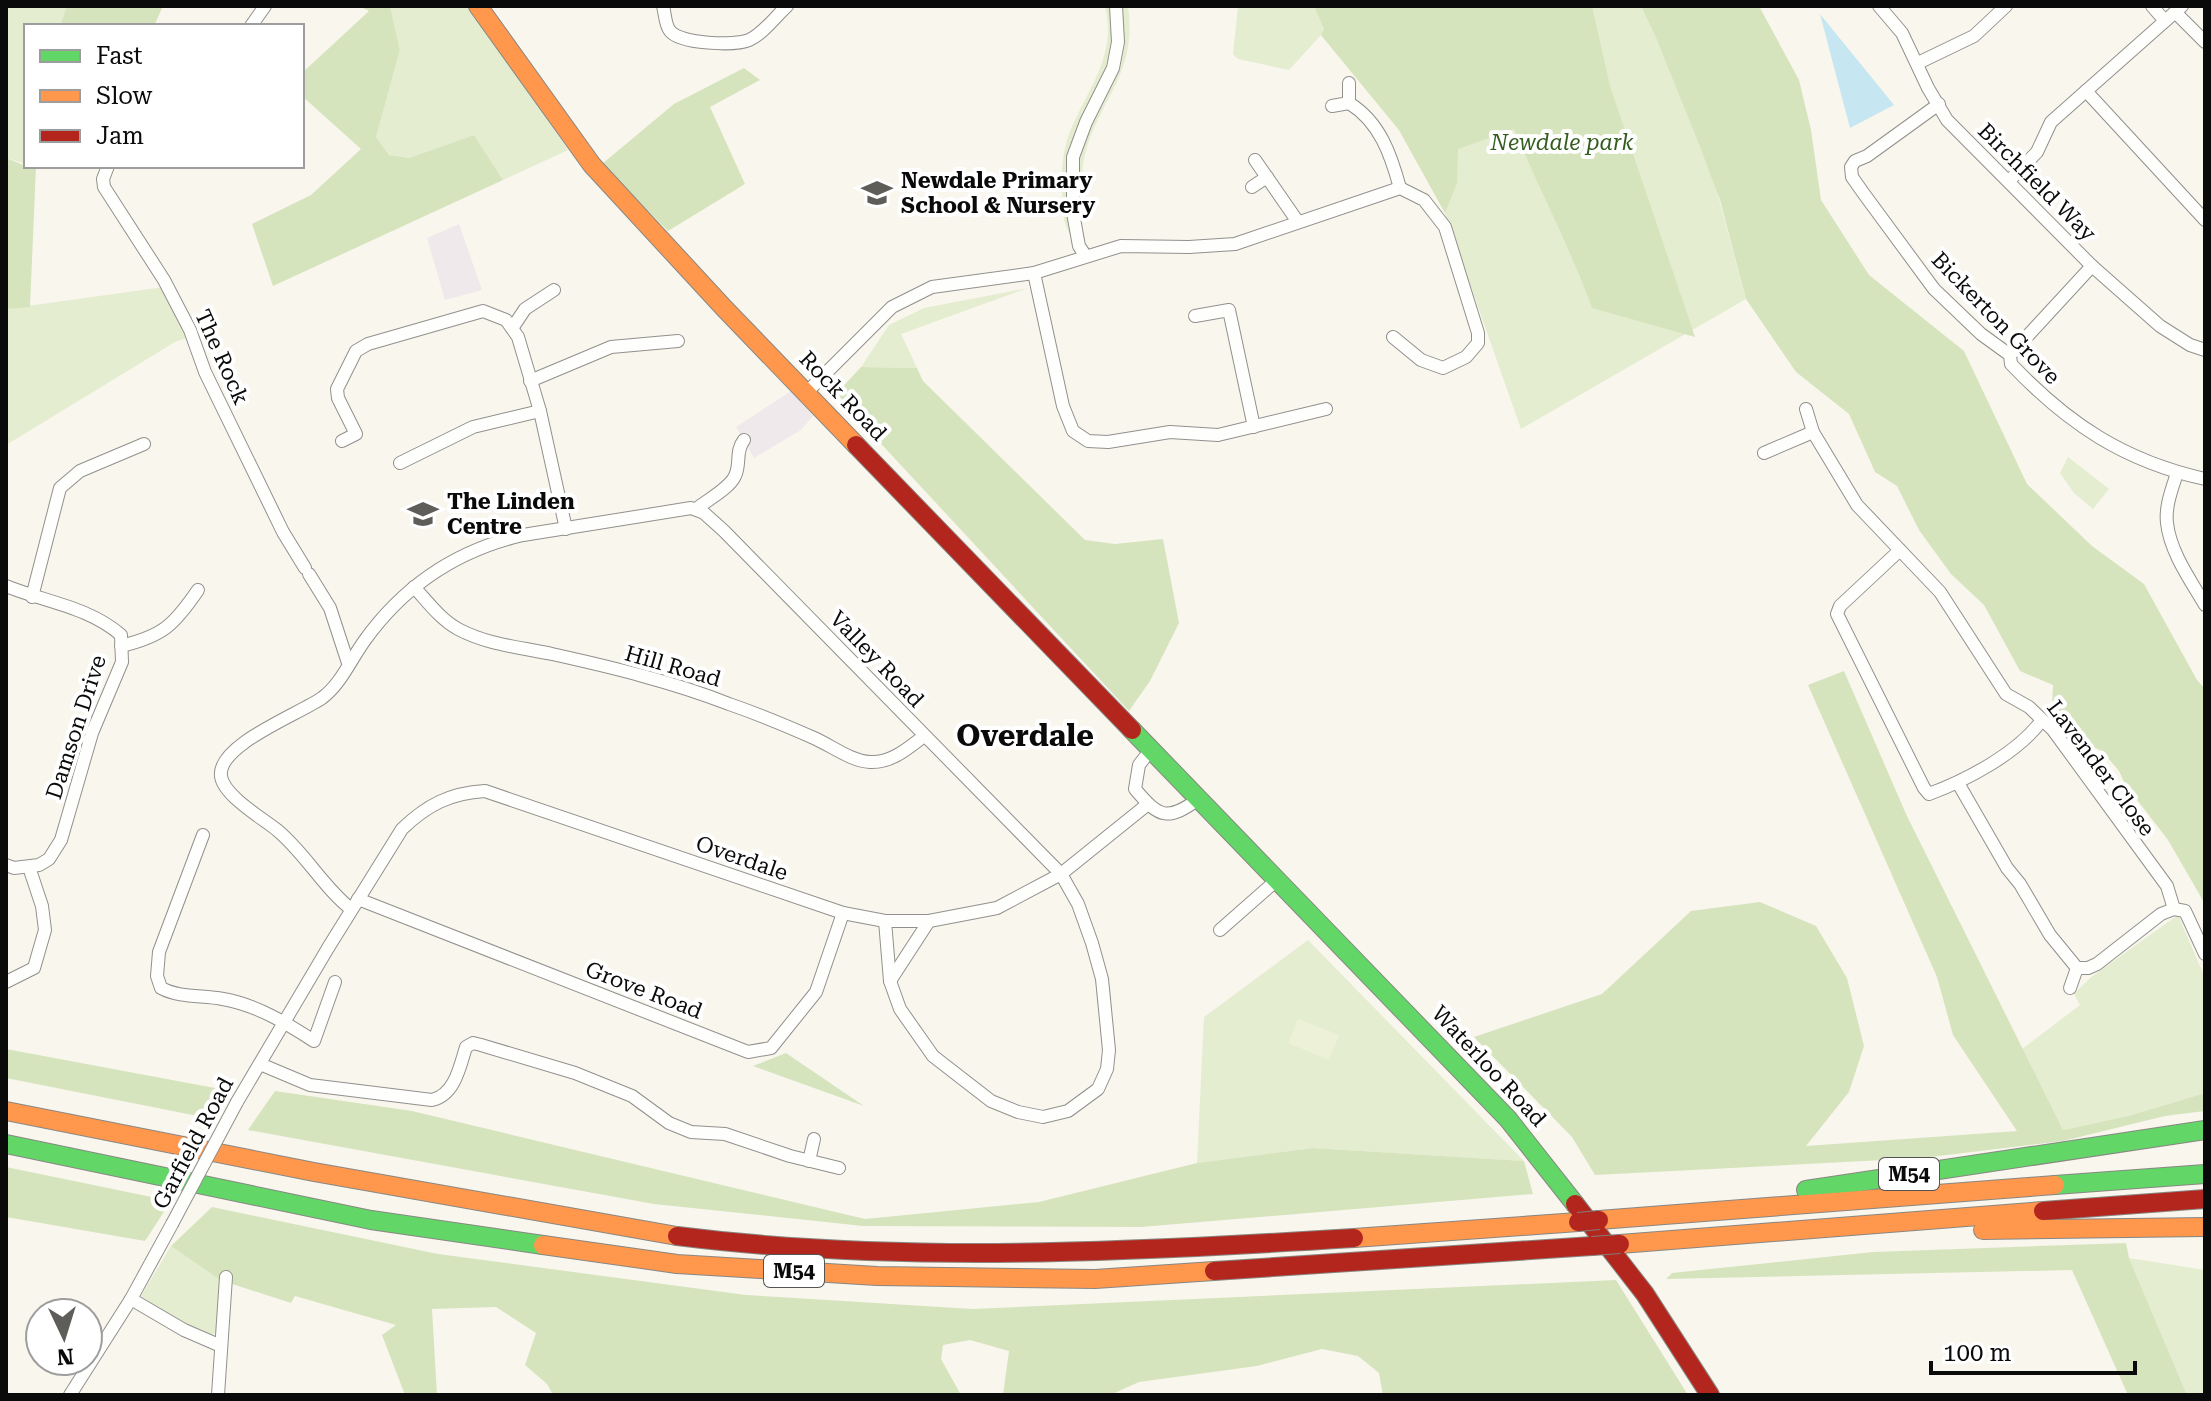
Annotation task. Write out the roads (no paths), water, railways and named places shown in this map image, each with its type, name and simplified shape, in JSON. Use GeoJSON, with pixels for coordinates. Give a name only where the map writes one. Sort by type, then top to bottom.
{"type":"FeatureCollection","features":[{"type":"Feature","properties":{"kind":"main road","name":"Rock Road"},"geometry":{"type":"LineString","coordinates":[[478,6],[592,165],[1200,798]]}},
{"type":"Feature","properties":{"kind":"main road","name":"Waterloo Road"},"geometry":{"type":"LineString","coordinates":[[1200,798],[1518,1130],[1645,1294],[1710,1395]]}},
{"type":"Feature","properties":{"kind":"main road","name":"M54"},"geometry":{"type":"LineString","coordinates":[[6,1111],[373,1184],[686,1237],[884,1250],[1086,1252],[1246,1246],[2205,1174]]}},
{"type":"Feature","properties":{"kind":"main road","name":"M54"},"geometry":{"type":"LineString","coordinates":[[1606,1219],[2205,1130]]}},
{"type":"Feature","properties":{"kind":"main road","name":"M54"},"geometry":{"type":"LineString","coordinates":[[6,1144],[371,1220],[677,1264],[877,1276],[1095,1279],[1620,1244],[2205,1199]]}},
{"type":"Feature","properties":{"kind":"main road","name":"M54"},"geometry":{"type":"LineString","coordinates":[[1760,1233],[2205,1227]]}},
{"type":"Feature","properties":{"kind":"street"},"geometry":{"type":"LineString","coordinates":[[252,24],[265,6]]}},
{"type":"Feature","properties":{"kind":"street"},"geometry":{"type":"LineString","coordinates":[[663,6],[667,23],[675,35],[705,42],[737,42],[755,36],[787,6]]}},
{"type":"Feature","properties":{"kind":"street"},"geometry":{"type":"LineString","coordinates":[[1085,255],[1079,246],[1073,213],[1073,157],[1086,122],[1113,68],[1118,42],[1116,6]]}},
{"type":"Feature","properties":{"kind":"street","name":"Birchfield Way"},"geometry":{"type":"LineString","coordinates":[[1879,6],[1902,33],[1947,120],[2092,266],[2160,326],[2190,345],[2205,350]]}},
{"type":"Feature","properties":{"kind":"street"},"geometry":{"type":"LineString","coordinates":[[1918,63],[1974,36],[2006,6]]}},
{"type":"Feature","properties":{"kind":"street"},"geometry":{"type":"LineString","coordinates":[[2152,6],[2174,13],[2205,42]]}},
{"type":"Feature","properties":{"kind":"street"},"geometry":{"type":"LineString","coordinates":[[2009,181],[2037,152],[2051,122],[2174,13]]}},
{"type":"Feature","properties":{"kind":"street"},"geometry":{"type":"LineString","coordinates":[[1349,83],[1349,103]]}},
{"type":"Feature","properties":{"kind":"street"},"geometry":{"type":"LineString","coordinates":[[2086,91],[2205,220]]}},
{"type":"Feature","properties":{"kind":"street"},"geometry":{"type":"LineString","coordinates":[[1332,106],[1349,103],[1359,109],[1390,150],[1400,188]]}},
{"type":"Feature","properties":{"kind":"street","name":"Bickerton Grove"},"geometry":{"type":"LineString","coordinates":[[1939,104],[1867,156],[1855,161],[1851,167],[1852,177],[1934,289],[1981,334],[2010,355],[2011,364],[2055,408],[2103,441],[2177,473],[2205,479]]}},
{"type":"Feature","properties":{"kind":"street"},"geometry":{"type":"LineString","coordinates":[[1255,160],[1298,222]]}},
{"type":"Feature","properties":{"kind":"street","name":"The Rock"},"geometry":{"type":"LineString","coordinates":[[107,168],[104,187],[164,280],[190,330],[205,372],[283,532],[330,608],[348,663]]}},
{"type":"Feature","properties":{"kind":"street"},"geometry":{"type":"LineString","coordinates":[[1252,187],[1267,177]]}},
{"type":"Feature","properties":{"kind":"street"},"geometry":{"type":"LineString","coordinates":[[807,392],[892,307],[932,287],[1034,273],[1121,246],[1235,244],[1400,188],[1424,200],[1445,227],[1478,333],[1478,343],[1466,357],[1443,368],[1421,360],[1393,337]]}},
{"type":"Feature","properties":{"kind":"street"},"geometry":{"type":"LineString","coordinates":[[2010,355],[2092,266]]}},
{"type":"Feature","properties":{"kind":"street"},"geometry":{"type":"LineString","coordinates":[[1034,273],[1063,406],[1068,422],[1081,437],[1100,443],[1159,433],[1218,435],[1326,409]]}},
{"type":"Feature","properties":{"kind":"street"},"geometry":{"type":"LineString","coordinates":[[513,327],[525,309],[554,290]]}},
{"type":"Feature","properties":{"kind":"street"},"geometry":{"type":"LineString","coordinates":[[1195,316],[1229,310],[1254,427]]}},
{"type":"Feature","properties":{"kind":"street"},"geometry":{"type":"LineString","coordinates":[[342,441],[356,434],[338,398],[337,389],[356,351],[368,344],[483,311],[506,320],[513,327],[540,411],[566,529]]}},
{"type":"Feature","properties":{"kind":"street"},"geometry":{"type":"LineString","coordinates":[[530,381],[611,347],[678,341]]}},
{"type":"Feature","properties":{"kind":"street","name":"Lavender Close"},"geometry":{"type":"LineString","coordinates":[[1806,409],[1813,432],[1857,505],[1940,592],[2006,694],[2029,707],[2053,730],[2167,886],[2174,909],[2185,911],[2205,954]]}},
{"type":"Feature","properties":{"kind":"street"},"geometry":{"type":"LineString","coordinates":[[400,463],[473,427],[540,411]]}},
{"type":"Feature","properties":{"kind":"street"},"geometry":{"type":"LineString","coordinates":[[1764,453],[1813,432]]}},
{"type":"Feature","properties":{"kind":"street"},"geometry":{"type":"LineString","coordinates":[[355,904],[283,836],[229,792],[220,774],[223,761],[238,747],[322,697],[337,683],[380,619],[439,568],[506,539],[680,509],[696,509],[732,482],[738,471],[739,448],[744,440]]}},
{"type":"Feature","properties":{"kind":"street"},"geometry":{"type":"LineString","coordinates":[[32,597],[60,488],[80,471],[144,444]]}},
{"type":"Feature","properties":{"kind":"street"},"geometry":{"type":"LineString","coordinates":[[2177,473],[2169,499],[2167,524],[2177,555],[2205,605]]}},
{"type":"Feature","properties":{"kind":"street","name":"Valley Road"},"geometry":{"type":"LineString","coordinates":[[696,509],[717,524],[1061,874]]}},
{"type":"Feature","properties":{"kind":"street"},"geometry":{"type":"LineString","coordinates":[[1900,550],[1840,606],[1837,614],[1929,794],[1958,783],[2030,736],[2042,720]]}},
{"type":"Feature","properties":{"kind":"street","name":"Damson Drive"},"geometry":{"type":"LineString","coordinates":[[6,586],[88,613],[121,635],[122,662],[92,733],[61,840],[49,859],[29,867]]}},
{"type":"Feature","properties":{"kind":"street","name":"Hill Road"},"geometry":{"type":"LineString","coordinates":[[414,587],[457,628],[495,645],[552,654],[643,676],[728,703],[813,737],[858,759],[869,762],[893,758],[924,736]]}},
{"type":"Feature","properties":{"kind":"street"},"geometry":{"type":"LineString","coordinates":[[121,646],[149,640],[178,620],[198,590]]}},
{"type":"Feature","properties":{"kind":"street"},"geometry":{"type":"LineString","coordinates":[[1152,748],[1139,765],[1135,789],[1148,804],[1160,813],[1179,813],[1200,798]]}},
{"type":"Feature","properties":{"kind":"street"},"geometry":{"type":"LineString","coordinates":[[1958,783],[2050,935],[2077,968]]}},
{"type":"Feature","properties":{"kind":"street","name":"Overdale"},"geometry":{"type":"LineString","coordinates":[[355,904],[402,829],[437,802],[461,793],[485,791],[843,913],[885,921],[929,921],[997,908],[1061,874],[1148,804]]}},
{"type":"Feature","properties":{"kind":"street"},"geometry":{"type":"LineString","coordinates":[[203,835],[159,952],[156,969],[159,984],[179,995],[223,998],[240,1003],[284,1022],[314,1041],[335,982]]}},
{"type":"Feature","properties":{"kind":"street"},"geometry":{"type":"LineString","coordinates":[[6,865],[29,867],[42,906],[45,930],[34,968],[6,982]]}},
{"type":"Feature","properties":{"kind":"street"},"geometry":{"type":"LineString","coordinates":[[885,921],[890,981],[900,1009],[933,1056],[991,1101],[1018,1112],[1043,1117],[1068,1111],[1098,1089],[1107,1069],[1109,1050],[1102,979],[1078,904],[1061,874]]}},
{"type":"Feature","properties":{"kind":"street"},"geometry":{"type":"LineString","coordinates":[[1220,930],[1278,879]]}},
{"type":"Feature","properties":{"kind":"street","name":"Grove Road"},"geometry":{"type":"LineString","coordinates":[[355,904],[748,1052],[771,1048],[816,992],[843,913]]}},
{"type":"Feature","properties":{"kind":"street","name":"Garfield Road"},"geometry":{"type":"LineString","coordinates":[[70,1395],[131,1299],[237,1102],[355,904]]}},
{"type":"Feature","properties":{"kind":"street"},"geometry":{"type":"LineString","coordinates":[[2077,968],[2097,964],[2161,914],[2174,909]]}},
{"type":"Feature","properties":{"kind":"street"},"geometry":{"type":"LineString","coordinates":[[890,981],[929,921]]}},
{"type":"Feature","properties":{"kind":"street"},"geometry":{"type":"LineString","coordinates":[[2070,988],[2077,968]]}},
{"type":"Feature","properties":{"kind":"street"},"geometry":{"type":"LineString","coordinates":[[260,1064],[310,1085],[432,1100],[449,1091],[466,1047],[473,1043],[575,1073],[632,1096],[669,1123],[691,1132],[725,1134],[839,1168]]}},
{"type":"Feature","properties":{"kind":"street"},"geometry":{"type":"LineString","coordinates":[[809,1161],[814,1139]]}},
{"type":"Feature","properties":{"kind":"street"},"geometry":{"type":"LineString","coordinates":[[218,1395],[226,1277]]}},
{"type":"Feature","properties":{"kind":"street"},"geometry":{"type":"LineString","coordinates":[[131,1299],[184,1330],[221,1346]]}},
{"type":"Feature","properties":{"kind":"water"},"geometry":{"type":"Polygon","coordinates":[[[1820,14],[1894,105],[1850,128],[1820,14]]]}},
{"type":"Feature","properties":{"kind":"place","name":"Newdale Primary School & Nursery"},"geometry":{"type":"Point","coordinates":[877,193]}},
{"type":"Feature","properties":{"kind":"place","name":"The Linden Centre"},"geometry":{"type":"Point","coordinates":[423,514]}},
{"type":"Feature","properties":{"kind":"district","name":"Overdale"},"geometry":{"type":"Point","coordinates":[1025,735]}},
{"type":"Feature","properties":{"kind":"park label","name":"Newdale park"},"geometry":{"type":"Point","coordinates":[1562,142]}}]}
